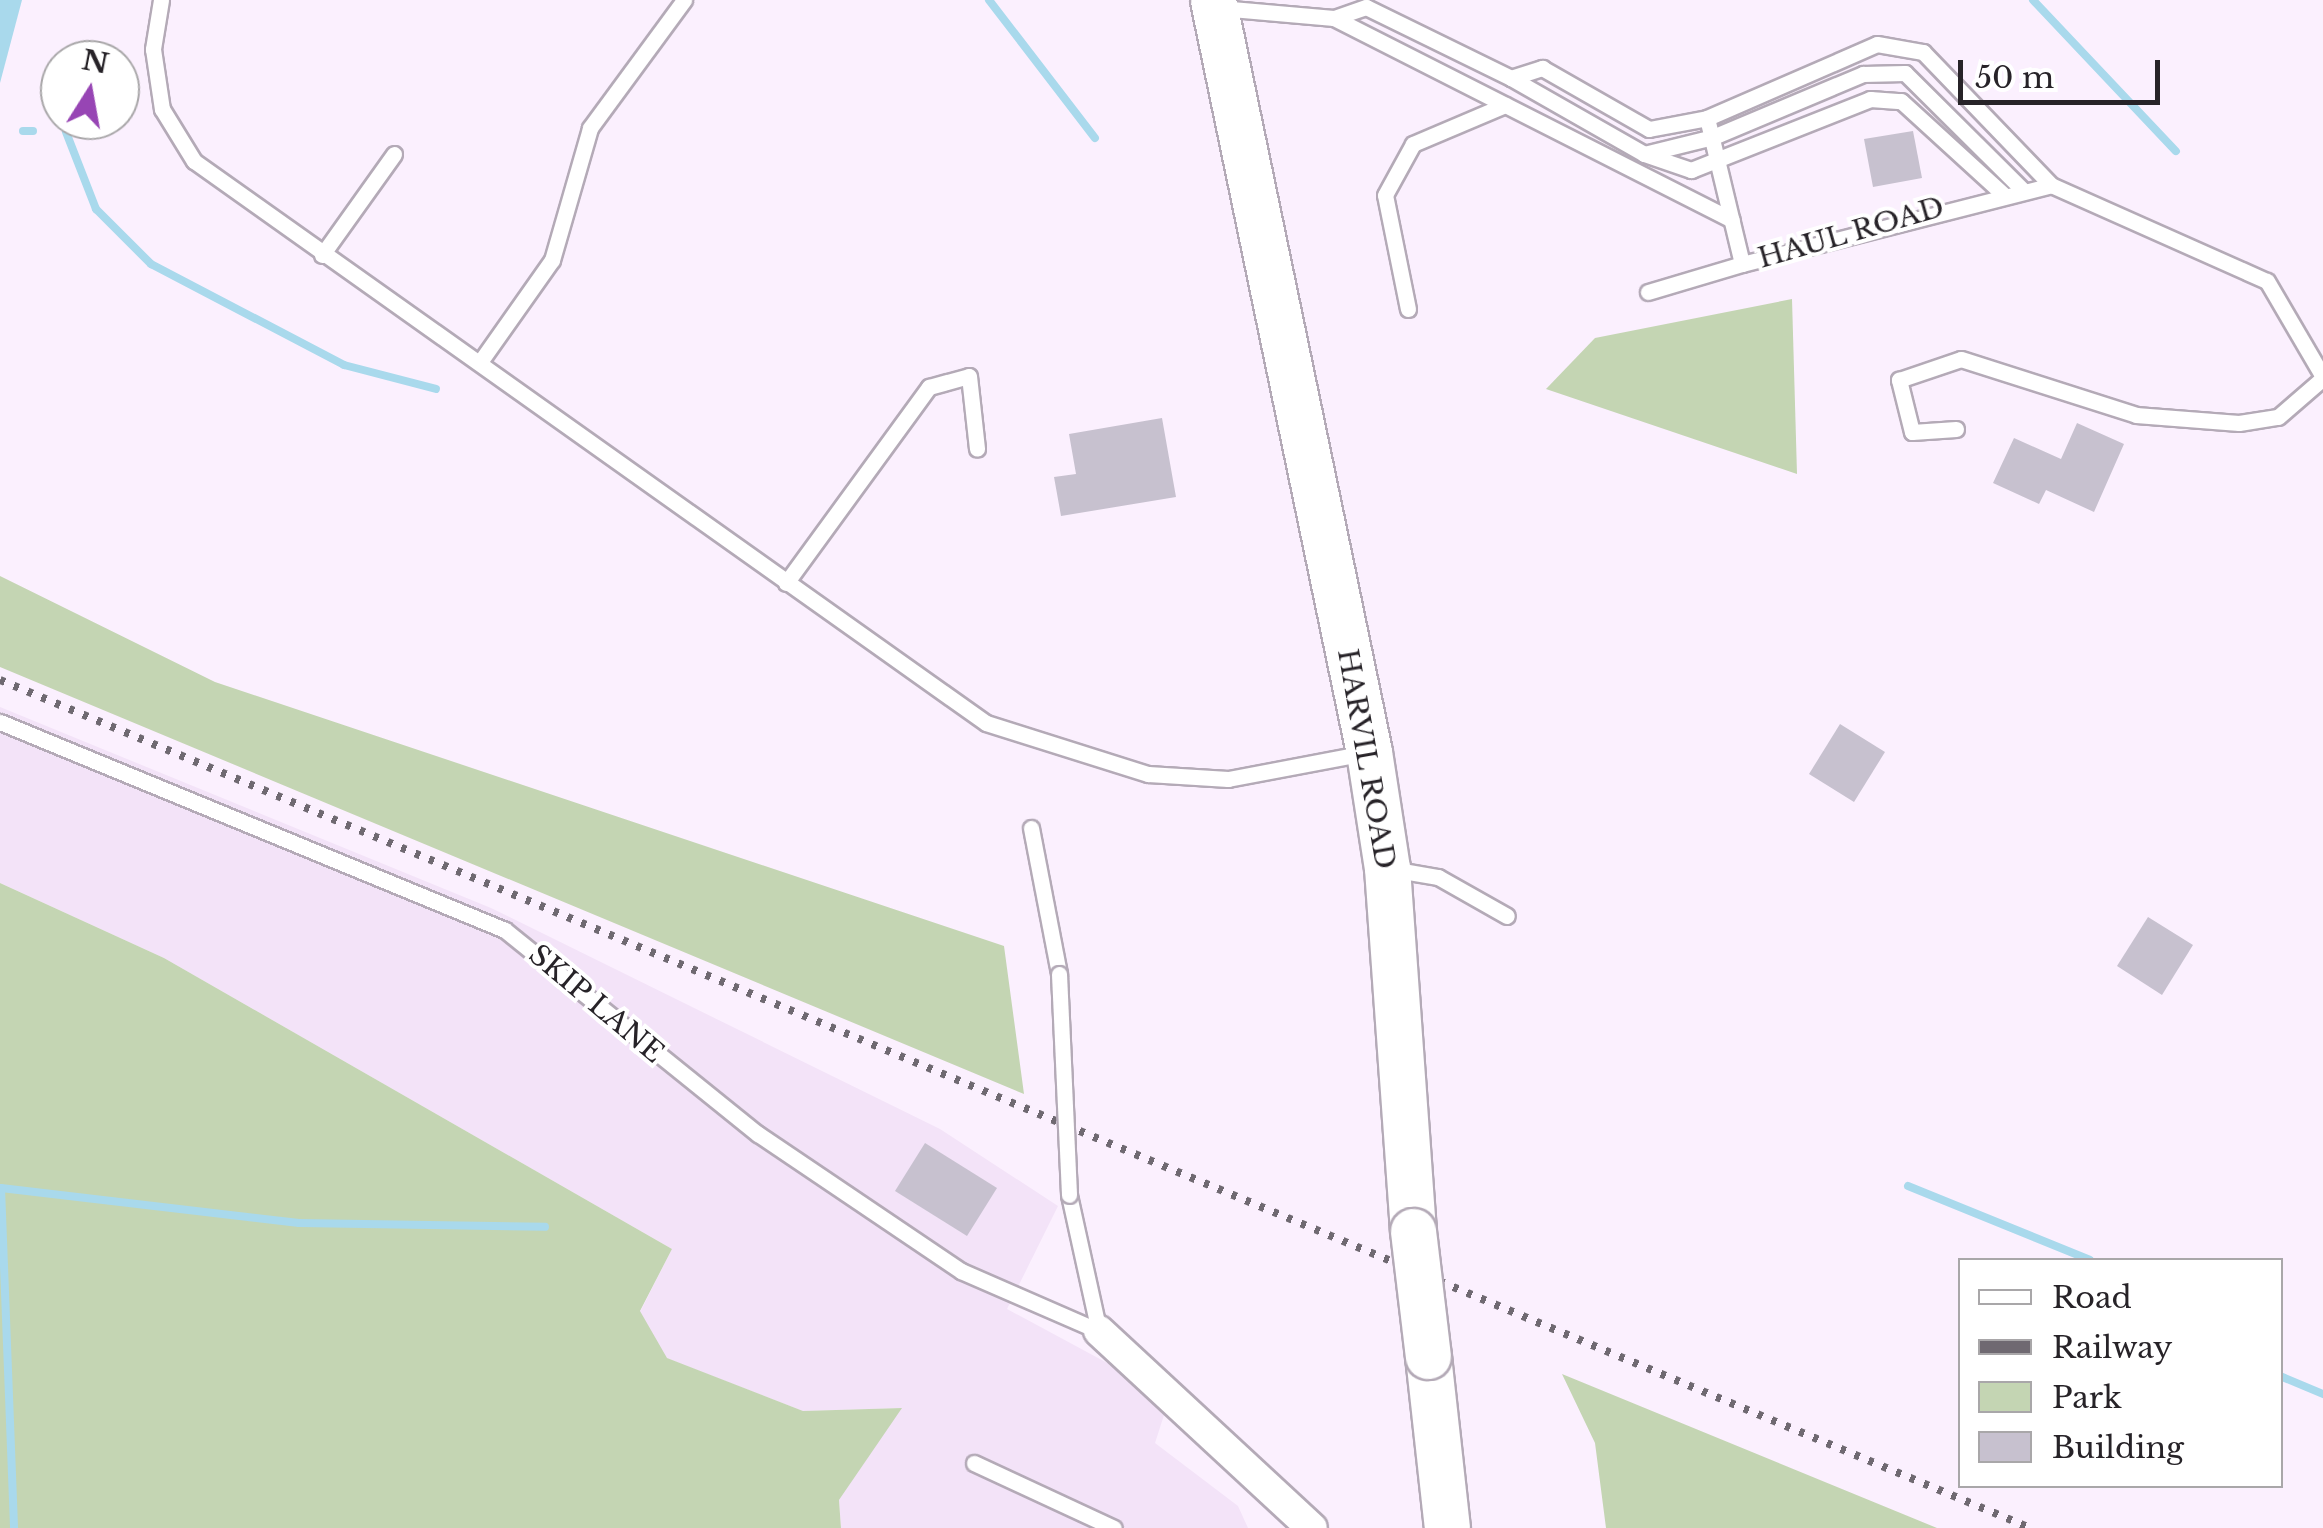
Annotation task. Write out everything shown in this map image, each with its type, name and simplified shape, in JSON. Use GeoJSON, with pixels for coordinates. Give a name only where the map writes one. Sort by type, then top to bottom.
{"type":"FeatureCollection","features":[{"type":"Feature","properties":{"kind":"street","name":"HARVIL ROAD"},"geometry":{"type":"LineString","coordinates":[[1214,4],[1281,356],[1369,752],[1387,868],[1413,1231],[1447,1528]]}},
{"type":"Feature","properties":{"kind":"street"},"geometry":{"type":"LineString","coordinates":[[1099,1331],[1312,1528]]}},
{"type":"Feature","properties":{"kind":"lane"},"geometry":{"type":"LineString","coordinates":[[162,0],[152,49],[162,109],[194,161],[986,723],[1077,758],[1228,778],[1369,752]]}},
{"type":"Feature","properties":{"kind":"lane"},"geometry":{"type":"LineString","coordinates":[[480,362],[552,260],[590,128],[684,0]]}},
{"type":"Feature","properties":{"kind":"lane"},"geometry":{"type":"LineString","coordinates":[[1214,4],[1334,18],[1732,220]]}},
{"type":"Feature","properties":{"kind":"lane"},"geometry":{"type":"LineString","coordinates":[[1334,18],[1366,7],[1511,78],[1644,154],[1691,170],[1720,162],[1870,99],[1901,101],[2003,194]]}},
{"type":"Feature","properties":{"kind":"lane"},"geometry":{"type":"LineString","coordinates":[[1511,78],[1542,68],[1650,129],[1707,118],[1878,44],[1924,52],[2051,185],[2267,281],[2323,378],[2278,417],[2239,423],[2136,414],[1960,359],[1899,380],[1912,432],[1956,429]]}},
{"type":"Feature","properties":{"kind":"lane"},"geometry":{"type":"LineString","coordinates":[[1644,154],[1713,137],[1863,74],[1905,74],[2023,190]]}},
{"type":"Feature","properties":{"kind":"lane"},"geometry":{"type":"LineString","coordinates":[[1408,309],[1385,194],[1414,144],[1505,105]]}},
{"type":"Feature","properties":{"kind":"lane","name":"HAUL ROAD"},"geometry":{"type":"LineString","coordinates":[[1707,118],[1742,264],[2003,194],[2051,185]]}},
{"type":"Feature","properties":{"kind":"lane"},"geometry":{"type":"LineString","coordinates":[[322,255],[394,154]]}},
{"type":"Feature","properties":{"kind":"lane"},"geometry":{"type":"LineString","coordinates":[[1648,292],[1742,264]]}},
{"type":"Feature","properties":{"kind":"lane"},"geometry":{"type":"LineString","coordinates":[[786,583],[929,387],[969,376],[977,449]]}},
{"type":"Feature","properties":{"kind":"lane","name":"SKIP LANE"},"geometry":{"type":"LineString","coordinates":[[0,722],[504,930],[758,1134],[961,1271],[1099,1331]]}},
{"type":"Feature","properties":{"kind":"lane"},"geometry":{"type":"LineString","coordinates":[[1031,828],[1059,974],[1070,1195],[1099,1331]]}},
{"type":"Feature","properties":{"kind":"lane"},"geometry":{"type":"LineString","coordinates":[[1387,868],[1438,877],[1507,916]]}},
{"type":"Feature","properties":{"kind":"lane"},"geometry":{"type":"LineString","coordinates":[[974,1463],[1114,1528]]}},
{"type":"Feature","properties":{"kind":"shaded area"},"geometry":{"type":"Polygon","coordinates":[[[0,707],[491,908],[940,1129],[1058,1206],[1007,1309],[1124,1372],[1165,1412],[1155,1443],[1238,1506],[1248,1528],[841,1528],[839,1500],[901,1408],[803,1411],[666,1358],[640,1312],[672,1249],[164,958],[0,883],[0,707]]]}},
{"type":"Feature","properties":{"kind":"green space"},"geometry":{"type":"Polygon","coordinates":[[[1792,299],[1797,474],[1546,389],[1595,338],[1792,299]]]}},
{"type":"Feature","properties":{"kind":"green space"},"geometry":{"type":"Polygon","coordinates":[[[0,576],[215,682],[1004,946],[1024,1094],[0,667],[0,576]]]}},
{"type":"Feature","properties":{"kind":"green space"},"geometry":{"type":"Polygon","coordinates":[[[0,883],[164,958],[672,1249],[640,1311],[667,1358],[803,1411],[902,1408],[839,1500],[841,1528],[0,1528],[0,883]]]}},
{"type":"Feature","properties":{"kind":"green space"},"geometry":{"type":"Polygon","coordinates":[[[1562,1374],[1937,1528],[1606,1528],[1595,1443],[1562,1374]]]}},
{"type":"Feature","properties":{"kind":"water"},"geometry":{"type":"Polygon","coordinates":[[[0,0],[22,0],[0,83],[0,0]]]}},
{"type":"Feature","properties":{"kind":"building"},"geometry":{"type":"Polygon","coordinates":[[[1913,131],[1922,178],[1873,187],[1864,139],[1913,131]]]}},
{"type":"Feature","properties":{"kind":"building"},"geometry":{"type":"Polygon","coordinates":[[[1162,418],[1176,497],[1061,516],[1054,477],[1076,474],[1069,434],[1162,418]]]}},
{"type":"Feature","properties":{"kind":"building"},"geometry":{"type":"Polygon","coordinates":[[[2077,423],[2124,444],[2094,512],[2046,490],[2039,504],[1993,483],[2014,438],[2061,459],[2077,423]]]}},
{"type":"Feature","properties":{"kind":"building"},"geometry":{"type":"Polygon","coordinates":[[[1840,724],[1885,752],[1854,802],[1809,774],[1840,724]]]}},
{"type":"Feature","properties":{"kind":"building"},"geometry":{"type":"Polygon","coordinates":[[[2148,917],[2193,945],[2162,995],[2117,966],[2148,917]]]}},
{"type":"Feature","properties":{"kind":"building"},"geometry":{"type":"Polygon","coordinates":[[[925,1143],[997,1188],[967,1236],[895,1191],[925,1143]]]}},
{"type":"Feature","properties":{"kind":"waterway"},"geometry":{"type":"LineString","coordinates":[[989,0],[1095,138]]}},
{"type":"Feature","properties":{"kind":"waterway"},"geometry":{"type":"LineString","coordinates":[[2033,0],[2176,151]]}},
{"type":"Feature","properties":{"kind":"waterway"},"geometry":{"type":"LineString","coordinates":[[23,131],[33,131]]}},
{"type":"Feature","properties":{"kind":"waterway"},"geometry":{"type":"LineString","coordinates":[[69,140],[96,209],[151,264],[344,365],[436,389]]}},
{"type":"Feature","properties":{"kind":"waterway"},"geometry":{"type":"LineString","coordinates":[[1908,1186],[2085,1258]]}},
{"type":"Feature","properties":{"kind":"waterway"},"geometry":{"type":"LineString","coordinates":[[1,1188],[299,1223],[545,1227]]}},
{"type":"Feature","properties":{"kind":"waterway"},"geometry":{"type":"LineString","coordinates":[[1,1188],[14,1528]]}},
{"type":"Feature","properties":{"kind":"waterway"},"geometry":{"type":"LineString","coordinates":[[2283,1377],[2323,1394]]}},
{"type":"Feature","properties":{"kind":"railway"},"geometry":{"type":"LineString","coordinates":[[0,680],[2030,1528]]}}]}
